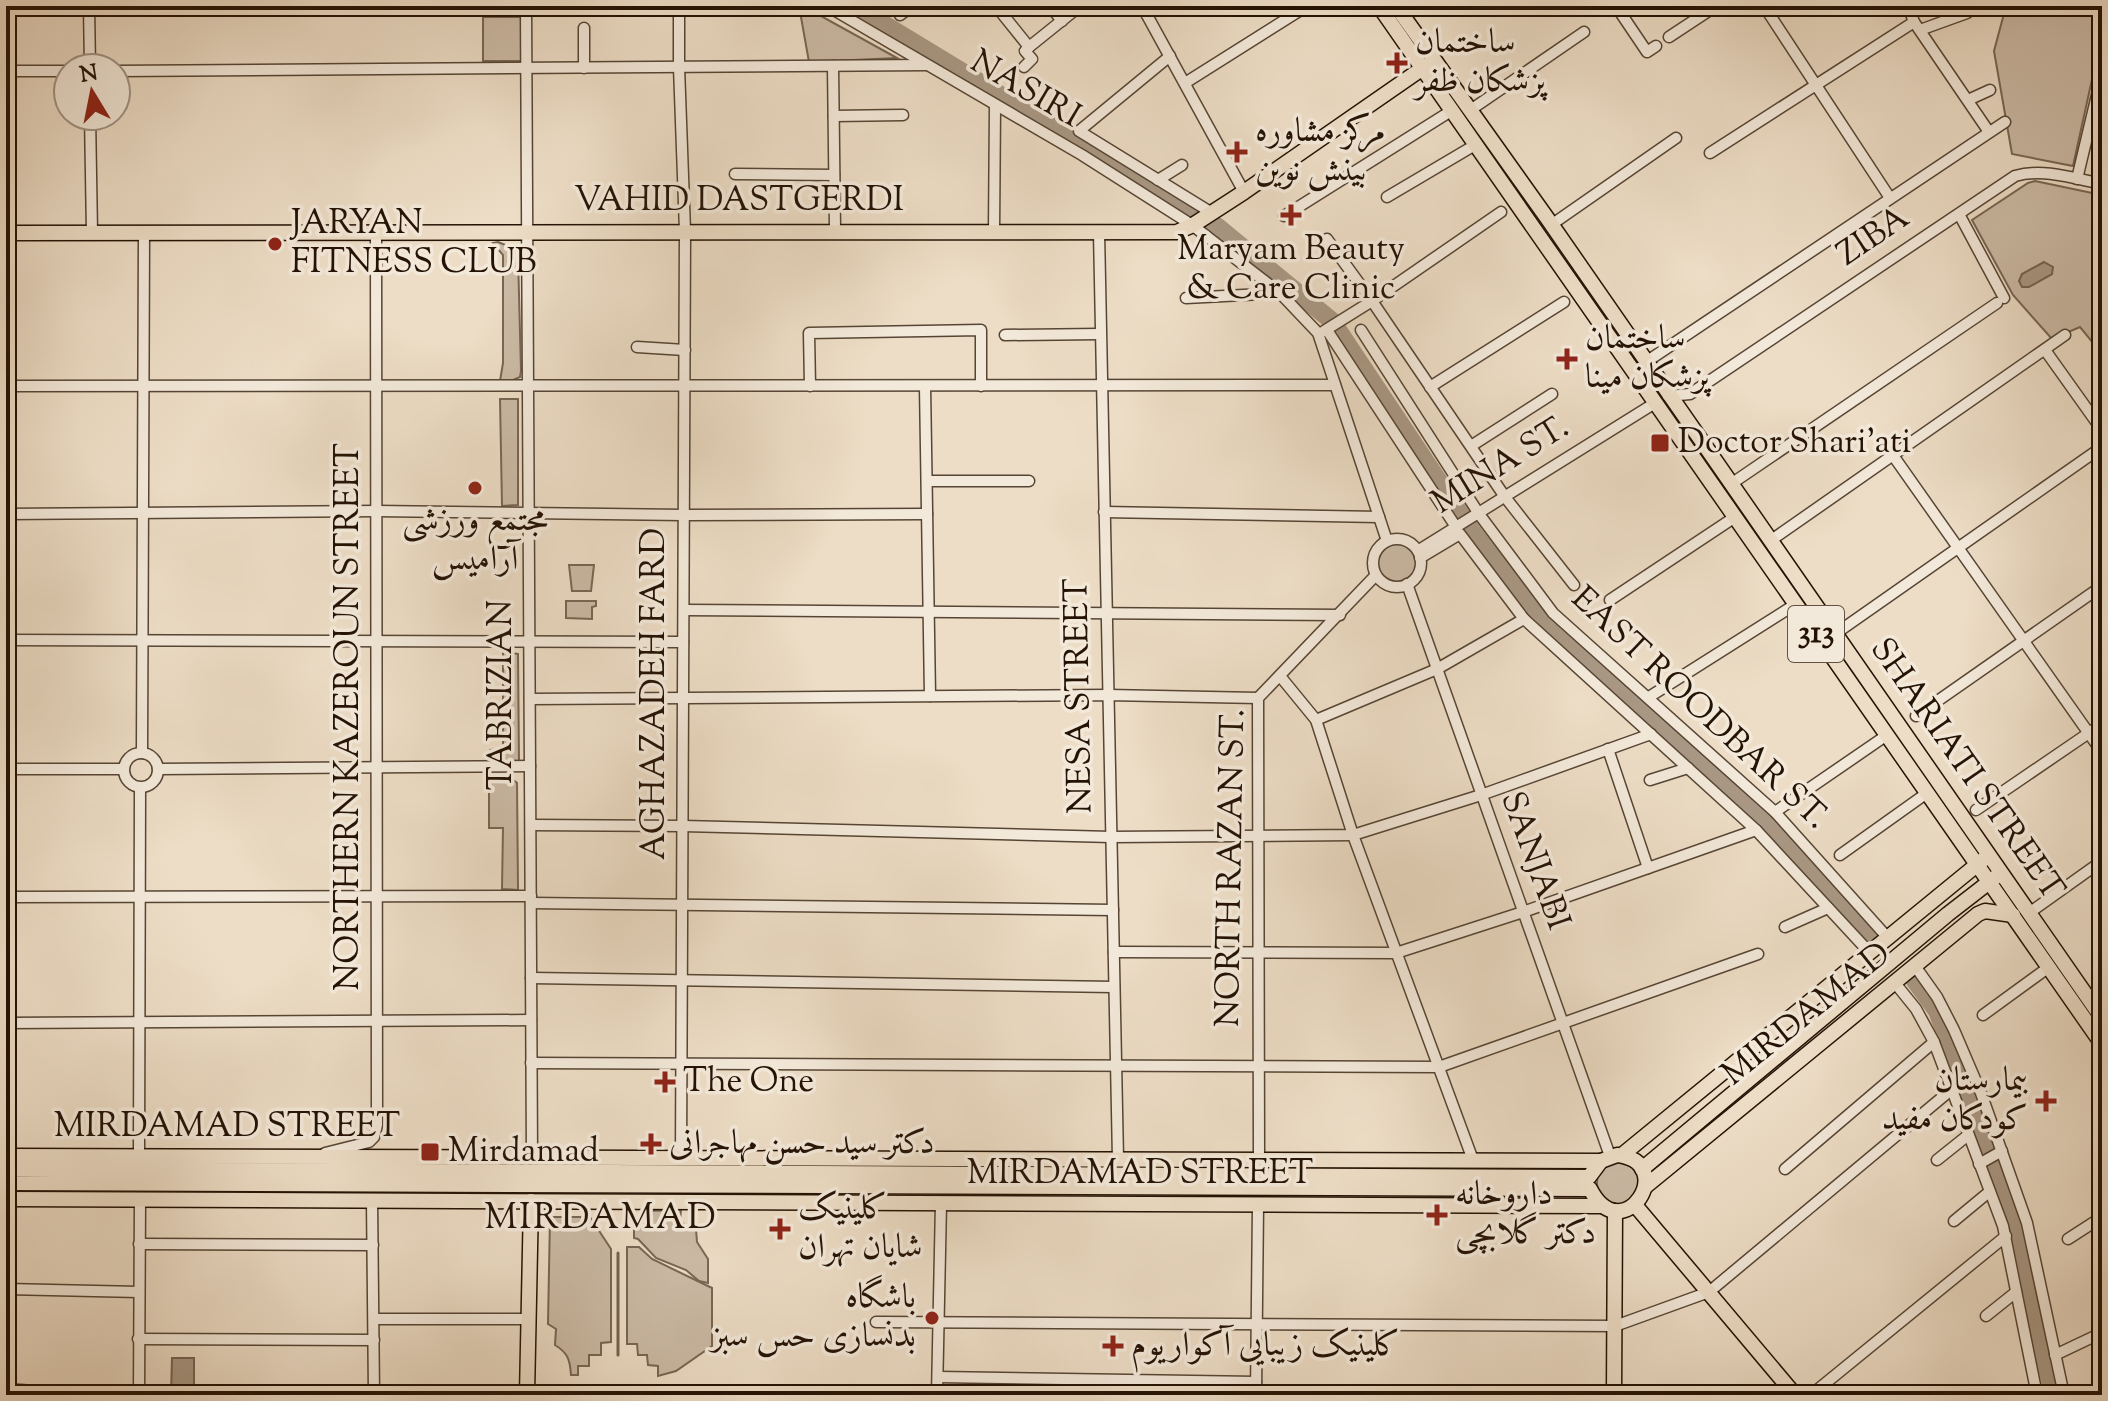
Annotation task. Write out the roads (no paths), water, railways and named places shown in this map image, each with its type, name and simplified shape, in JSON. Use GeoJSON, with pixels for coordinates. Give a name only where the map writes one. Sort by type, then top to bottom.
{"type":"FeatureCollection","features":[{"type":"Feature","properties":{"kind":"main road","name":"SHARIATI STREET"},"geometry":{"type":"LineString","coordinates":[[1379,6],[1428,70],[1469,111],[1551,225],[1646,362],[1662,399],[1735,517],[1927,793],[1983,860]]}},
{"type":"Feature","properties":{"kind":"main road","name":"SHARIATI STREET"},"geometry":{"type":"LineString","coordinates":[[1396,6],[1451,111],[1662,399],[1731,484],[1835,634],[1995,878],[2021,914],[2098,1002],[2102,1018]]}},
{"type":"Feature","properties":{"kind":"main road","name":"VAHID DASTGERDI"},"geometry":{"type":"LineString","coordinates":[[6,233],[1177,232],[1244,192],[1402,83],[1428,70]]}},
{"type":"Feature","properties":{"kind":"main road"},"geometry":{"type":"LineString","coordinates":[[1503,185],[1517,177]]}},
{"type":"Feature","properties":{"kind":"main road"},"geometry":{"type":"LineString","coordinates":[[6,1183],[1589,1183],[1611,1157],[1678,1109],[1983,860]]}},
{"type":"Feature","properties":{"kind":"main road"},"geometry":{"type":"LineString","coordinates":[[1642,1169],[1995,878]]}},
{"type":"Feature","properties":{"kind":"main road"},"geometry":{"type":"LineString","coordinates":[[1937,898],[1946,902],[1948,914]]}},
{"type":"Feature","properties":{"kind":"main road","name":"MIRDAMAD"},"geometry":{"type":"LineString","coordinates":[[1646,1186],[1850,1017],[1985,911],[2021,914]]}},
{"type":"Feature","properties":{"kind":"main road","name":"SHARIATI STREET"},"geometry":{"type":"LineString","coordinates":[[2021,914],[2049,967],[2102,1044]]}},
{"type":"Feature","properties":{"kind":"main road"},"geometry":{"type":"LineString","coordinates":[[1796,1042],[1850,1017]]}},
{"type":"Feature","properties":{"kind":"main road"},"geometry":{"type":"LineString","coordinates":[[1678,1109],[1670,1126],[1672,1131],[1695,1125]]}},
{"type":"Feature","properties":{"kind":"main road","name":"MIRDAMAD STREET"},"geometry":{"type":"LineString","coordinates":[[6,1156],[1259,1160],[1611,1157]]}},
{"type":"Feature","properties":{"kind":"main road"},"geometry":{"type":"LineString","coordinates":[[176,1169],[219,1157]]}},
{"type":"Feature","properties":{"kind":"main road"},"geometry":{"type":"LineString","coordinates":[[1611,1157],[1631,1158],[1642,1169],[1646,1186],[1635,1205]]}},
{"type":"Feature","properties":{"kind":"main road"},"geometry":{"type":"LineString","coordinates":[[761,1158],[788,1174]]}},
{"type":"Feature","properties":{"kind":"main road"},"geometry":{"type":"LineString","coordinates":[[6,1169],[1589,1183]]}},
{"type":"Feature","properties":{"kind":"main road"},"geometry":{"type":"LineString","coordinates":[[1589,1183],[1609,1209],[1615,1326],[1614,1395]]}},
{"type":"Feature","properties":{"kind":"main road","name":"MIRDAMAD STREET"},"geometry":{"type":"LineString","coordinates":[[6,1199],[1609,1209]]}},
{"type":"Feature","properties":{"kind":"main road"},"geometry":{"type":"LineString","coordinates":[[527,1395],[531,1201]]}},
{"type":"Feature","properties":{"kind":"main road"},"geometry":{"type":"LineString","coordinates":[[1635,1205],[1795,1395]]}},
{"type":"Feature","properties":{"kind":"main road"},"geometry":{"type":"LineString","coordinates":[[1609,1209],[1635,1205]]}},
{"type":"Feature","properties":{"kind":"street"},"geometry":{"type":"LineString","coordinates":[[89,6],[90,52]]}},
{"type":"Feature","properties":{"kind":"street","name":"TABRIZIAN"},"geometry":{"type":"LineString","coordinates":[[526,6],[532,1158]]}},
{"type":"Feature","properties":{"kind":"street","name":"AGHAZADEH FARD"},"geometry":{"type":"LineString","coordinates":[[679,6],[685,231],[681,1158]]}},
{"type":"Feature","properties":{"kind":"street","name":"NASIRI"},"geometry":{"type":"LineString","coordinates":[[827,6],[995,106],[1202,219]]}},
{"type":"Feature","properties":{"kind":"street"},"geometry":{"type":"LineString","coordinates":[[900,15],[912,6]]}},
{"type":"Feature","properties":{"kind":"street"},"geometry":{"type":"LineString","coordinates":[[996,6],[1029,47]]}},
{"type":"Feature","properties":{"kind":"street"},"geometry":{"type":"LineString","coordinates":[[1050,6],[1062,21]]}},
{"type":"Feature","properties":{"kind":"street"},"geometry":{"type":"LineString","coordinates":[[1024,67],[1032,59],[1025,51],[1080,6]]}},
{"type":"Feature","properties":{"kind":"street"},"geometry":{"type":"LineString","coordinates":[[1160,6],[1144,10],[1244,192]]}},
{"type":"Feature","properties":{"kind":"street"},"geometry":{"type":"LineString","coordinates":[[1185,83],[1307,6]]}},
{"type":"Feature","properties":{"kind":"street"},"geometry":{"type":"LineString","coordinates":[[1616,6],[1647,52],[1656,46]]}},
{"type":"Feature","properties":{"kind":"street"},"geometry":{"type":"LineString","coordinates":[[1669,37],[1716,6]]}},
{"type":"Feature","properties":{"kind":"street"},"geometry":{"type":"LineString","coordinates":[[1764,6],[1890,198]]}},
{"type":"Feature","properties":{"kind":"street"},"geometry":{"type":"LineString","coordinates":[[1908,6],[1917,26],[1989,132]]}},
{"type":"Feature","properties":{"kind":"street"},"geometry":{"type":"LineString","coordinates":[[1710,153],[1917,26],[1967,13]]}},
{"type":"Feature","properties":{"kind":"street"},"geometry":{"type":"LineString","coordinates":[[584,28],[584,68]]}},
{"type":"Feature","properties":{"kind":"street"},"geometry":{"type":"LineString","coordinates":[[1469,111],[1584,32]]}},
{"type":"Feature","properties":{"kind":"street","name":"NASIRI"},"geometry":{"type":"LineString","coordinates":[[1170,56],[1079,131],[1158,180],[1202,219]]}},
{"type":"Feature","properties":{"kind":"street"},"geometry":{"type":"LineString","coordinates":[[132,71],[927,65]]}},
{"type":"Feature","properties":{"kind":"street"},"geometry":{"type":"LineString","coordinates":[[833,66],[835,230]]}},
{"type":"Feature","properties":{"kind":"street"},"geometry":{"type":"LineString","coordinates":[[6,71],[52,71]]}},
{"type":"Feature","properties":{"kind":"street"},"geometry":{"type":"LineString","coordinates":[[2077,179],[2102,74]]}},
{"type":"Feature","properties":{"kind":"street"},"geometry":{"type":"LineString","coordinates":[[1968,100],[1990,90]]}},
{"type":"Feature","properties":{"kind":"street"},"geometry":{"type":"LineString","coordinates":[[994,231],[995,106]]}},
{"type":"Feature","properties":{"kind":"street"},"geometry":{"type":"LineString","coordinates":[[1284,216],[1451,111]]}},
{"type":"Feature","properties":{"kind":"street"},"geometry":{"type":"LineString","coordinates":[[834,116],[903,115]]}},
{"type":"Feature","properties":{"kind":"street"},"geometry":{"type":"LineString","coordinates":[[1646,362],[2005,122]]}},
{"type":"Feature","properties":{"kind":"street"},"geometry":{"type":"LineString","coordinates":[[90,132],[92,233]]}},
{"type":"Feature","properties":{"kind":"street"},"geometry":{"type":"LineString","coordinates":[[1551,225],[1676,138]]}},
{"type":"Feature","properties":{"kind":"street"},"geometry":{"type":"LineString","coordinates":[[1387,197],[1475,145]]}},
{"type":"Feature","properties":{"kind":"street"},"geometry":{"type":"LineString","coordinates":[[1158,180],[1182,165]]}},
{"type":"Feature","properties":{"kind":"street","name":"ZIBA"},"geometry":{"type":"LineString","coordinates":[[1662,399],[1690,394],[2015,176],[2029,172],[2102,184]]}},
{"type":"Feature","properties":{"kind":"street"},"geometry":{"type":"LineString","coordinates":[[735,174],[834,175]]}},
{"type":"Feature","properties":{"kind":"street"},"geometry":{"type":"LineString","coordinates":[[1322,331],[1372,301],[1501,212]]}},
{"type":"Feature","properties":{"kind":"street"},"geometry":{"type":"LineString","coordinates":[[1731,484],[2000,300],[1959,214]]}},
{"type":"Feature","properties":{"kind":"street"},"geometry":{"type":"LineString","coordinates":[[1202,219],[1322,331],[1458,530],[1524,619],[1756,830],[1870,953]]}},
{"type":"Feature","properties":{"kind":"street","name":"NORTHERN KAZEROUN STREET"},"geometry":{"type":"LineString","coordinates":[[314,1157],[369,1142],[377,1125],[376,232]]}},
{"type":"Feature","properties":{"kind":"street","name":"NESA STREET"},"geometry":{"type":"LineString","coordinates":[[1099,232],[1118,1159]]}},
{"type":"Feature","properties":{"kind":"street"},"geometry":{"type":"LineString","coordinates":[[142,753],[144,233]]}},
{"type":"Feature","properties":{"kind":"street"},"geometry":{"type":"LineString","coordinates":[[1327,239],[1505,497],[1574,585]]}},
{"type":"Feature","properties":{"kind":"street"},"geometry":{"type":"LineString","coordinates":[[1186,298],[1280,293]]}},
{"type":"Feature","properties":{"kind":"street"},"geometry":{"type":"LineString","coordinates":[[1430,387],[1564,302]]}},
{"type":"Feature","properties":{"kind":"street"},"geometry":{"type":"LineString","coordinates":[[810,386],[809,333],[981,330],[981,386]]}},
{"type":"Feature","properties":{"kind":"street","name":"EAST ROODBAR ST."},"geometry":{"type":"LineString","coordinates":[[1361,330],[1479,514],[1553,613],[1775,812],[1888,938]]}},
{"type":"Feature","properties":{"kind":"street"},"geometry":{"type":"LineString","coordinates":[[1322,331],[1335,385],[1387,541]]}},
{"type":"Feature","properties":{"kind":"street"},"geometry":{"type":"LineString","coordinates":[[1005,335],[1100,334]]}},
{"type":"Feature","properties":{"kind":"street"},"geometry":{"type":"LineString","coordinates":[[1770,541],[2065,335]]}},
{"type":"Feature","properties":{"kind":"street"},"geometry":{"type":"LineString","coordinates":[[637,347],[685,350]]}},
{"type":"Feature","properties":{"kind":"street"},"geometry":{"type":"LineString","coordinates":[[2045,350],[2102,430]]}},
{"type":"Feature","properties":{"kind":"street"},"geometry":{"type":"LineString","coordinates":[[6,386],[1335,385]]}},
{"type":"Feature","properties":{"kind":"street"},"geometry":{"type":"LineString","coordinates":[[925,386],[930,696]]}},
{"type":"Feature","properties":{"kind":"street"},"geometry":{"type":"LineString","coordinates":[[1471,446],[1552,394]]}},
{"type":"Feature","properties":{"kind":"street","name":"MINA ST."},"geometry":{"type":"LineString","coordinates":[[1419,554],[1662,399]]}},
{"type":"Feature","properties":{"kind":"street"},"geometry":{"type":"LineString","coordinates":[[1835,634],[2102,447]]}},
{"type":"Feature","properties":{"kind":"street"},"geometry":{"type":"LineString","coordinates":[[1892,454],[2102,752]]}},
{"type":"Feature","properties":{"kind":"street"},"geometry":{"type":"LineString","coordinates":[[927,481],[1029,481]]}},
{"type":"Feature","properties":{"kind":"street"},"geometry":{"type":"LineString","coordinates":[[6,514],[529,511],[684,515],[927,514]]}},
{"type":"Feature","properties":{"kind":"street"},"geometry":{"type":"LineString","coordinates":[[1104,512],[1379,517]]}},
{"type":"Feature","properties":{"kind":"street"},"geometry":{"type":"LineString","coordinates":[[1610,600],[1735,517]]}},
{"type":"Feature","properties":{"kind":"street"},"geometry":{"type":"LineString","coordinates":[[1401,539],[1419,554],[1417,576],[1407,584],[1393,587],[1376,575],[1373,568],[1375,552],[1387,541],[1401,539]]}},
{"type":"Feature","properties":{"kind":"street","name":"NORTH RAZAN ST."},"geometry":{"type":"LineString","coordinates":[[1259,1160],[1258,698],[1376,575]]}},
{"type":"Feature","properties":{"kind":"street","name":"SANJABI"},"geometry":{"type":"LineString","coordinates":[[1407,584],[1611,1157]]}},
{"type":"Feature","properties":{"kind":"street"},"geometry":{"type":"LineString","coordinates":[[1916,716],[2102,586]]}},
{"type":"Feature","properties":{"kind":"street"},"geometry":{"type":"LineString","coordinates":[[1649,697],[1796,604]]}},
{"type":"Feature","properties":{"kind":"street"},"geometry":{"type":"LineString","coordinates":[[684,610],[1340,615]]}},
{"type":"Feature","properties":{"kind":"street"},"geometry":{"type":"LineString","coordinates":[[1316,720],[1437,669],[1524,619]]}},
{"type":"Feature","properties":{"kind":"street"},"geometry":{"type":"LineString","coordinates":[[6,640],[683,642]]}},
{"type":"Feature","properties":{"kind":"street"},"geometry":{"type":"LineString","coordinates":[[1280,676],[1316,720],[1353,835],[1473,1160]]}},
{"type":"Feature","properties":{"kind":"street"},"geometry":{"type":"LineString","coordinates":[[530,699],[1108,695],[1258,698]]}},
{"type":"Feature","properties":{"kind":"street"},"geometry":{"type":"LineString","coordinates":[[1976,810],[2102,724]]}},
{"type":"Feature","properties":{"kind":"street"},"geometry":{"type":"LineString","coordinates":[[531,825],[1111,837],[1353,835],[1481,795],[1651,734]]}},
{"type":"Feature","properties":{"kind":"street"},"geometry":{"type":"LineString","coordinates":[[1775,812],[1887,735]]}},
{"type":"Feature","properties":{"kind":"street"},"geometry":{"type":"LineString","coordinates":[[1608,749],[1648,868]]}},
{"type":"Feature","properties":{"kind":"street"},"geometry":{"type":"LineString","coordinates":[[142,753],[151,756],[158,769],[155,780],[140,788],[130,784],[123,769],[131,755],[142,753]]}},
{"type":"Feature","properties":{"kind":"street"},"geometry":{"type":"LineString","coordinates":[[158,769],[530,766]]}},
{"type":"Feature","properties":{"kind":"street"},"geometry":{"type":"LineString","coordinates":[[1650,780],[1688,768]]}},
{"type":"Feature","properties":{"kind":"street"},"geometry":{"type":"LineString","coordinates":[[6,769],[123,769]]}},
{"type":"Feature","properties":{"kind":"street"},"geometry":{"type":"LineString","coordinates":[[139,1157],[140,788]]}},
{"type":"Feature","properties":{"kind":"street"},"geometry":{"type":"LineString","coordinates":[[1840,855],[1927,793]]}},
{"type":"Feature","properties":{"kind":"street"},"geometry":{"type":"LineString","coordinates":[[1114,952],[1396,953],[1756,830]]}},
{"type":"Feature","properties":{"kind":"street"},"geometry":{"type":"LineString","coordinates":[[2021,914],[2102,861]]}},
{"type":"Feature","properties":{"kind":"street"},"geometry":{"type":"LineString","coordinates":[[6,897],[378,897],[1113,910]]}},
{"type":"Feature","properties":{"kind":"street"},"geometry":{"type":"LineString","coordinates":[[1785,927],[1828,908]]}},
{"type":"Feature","properties":{"kind":"street"},"geometry":{"type":"LineString","coordinates":[[531,1063],[1439,1067],[1758,954]]}},
{"type":"Feature","properties":{"kind":"street"},"geometry":{"type":"LineString","coordinates":[[1915,966],[1937,997],[1954,1030],[2002,1151],[2030,1233],[2064,1395]]}},
{"type":"Feature","properties":{"kind":"street"},"geometry":{"type":"LineString","coordinates":[[1983,1015],[2049,967]]}},
{"type":"Feature","properties":{"kind":"street"},"geometry":{"type":"LineString","coordinates":[[531,978],[1114,987]]}},
{"type":"Feature","properties":{"kind":"street"},"geometry":{"type":"LineString","coordinates":[[1895,983],[1916,1009],[1934,1042],[2006,1236],[2037,1395]]}},
{"type":"Feature","properties":{"kind":"street"},"geometry":{"type":"LineString","coordinates":[[6,1023],[531,1020]]}},
{"type":"Feature","properties":{"kind":"street"},"geometry":{"type":"LineString","coordinates":[[1785,1169],[1934,1042]]}},
{"type":"Feature","properties":{"kind":"street"},"geometry":{"type":"LineString","coordinates":[[876,1322],[1615,1326],[1709,1292],[1951,1090]]}},
{"type":"Feature","properties":{"kind":"street"},"geometry":{"type":"LineString","coordinates":[[1937,1160],[1967,1136]]}},
{"type":"Feature","properties":{"kind":"street"},"geometry":{"type":"LineString","coordinates":[[1979,1164],[2002,1151]]}},
{"type":"Feature","properties":{"kind":"street"},"geometry":{"type":"LineString","coordinates":[[1954,1221],[1989,1192]]}},
{"type":"Feature","properties":{"kind":"street"},"geometry":{"type":"LineString","coordinates":[[139,1395],[140,1199]]}},
{"type":"Feature","properties":{"kind":"street"},"geometry":{"type":"LineString","coordinates":[[372,1200],[374,1395]]}},
{"type":"Feature","properties":{"kind":"street"},"geometry":{"type":"LineString","coordinates":[[937,1395],[941,1203]]}},
{"type":"Feature","properties":{"kind":"street"},"geometry":{"type":"LineString","coordinates":[[1256,1395],[1258,1205]]}},
{"type":"Feature","properties":{"kind":"street"},"geometry":{"type":"LineString","coordinates":[[2068,1239],[2102,1217]]}},
{"type":"Feature","properties":{"kind":"street"},"geometry":{"type":"LineString","coordinates":[[1811,1395],[2006,1236]]}},
{"type":"Feature","properties":{"kind":"street"},"geometry":{"type":"LineString","coordinates":[[139,1244],[373,1245]]}},
{"type":"Feature","properties":{"kind":"street"},"geometry":{"type":"LineString","coordinates":[[6,1289],[139,1292]]}},
{"type":"Feature","properties":{"kind":"street"},"geometry":{"type":"LineString","coordinates":[[1986,1316],[2016,1292]]}},
{"type":"Feature","properties":{"kind":"street"},"geometry":{"type":"LineString","coordinates":[[374,1319],[528,1319]]}},
{"type":"Feature","properties":{"kind":"street"},"geometry":{"type":"LineString","coordinates":[[2055,1355],[2093,1337]]}},
{"type":"Feature","properties":{"kind":"street"},"geometry":{"type":"LineString","coordinates":[[138,1339],[374,1340]]}},
{"type":"Feature","properties":{"kind":"street"},"geometry":{"type":"LineString","coordinates":[[938,1377],[1256,1382]]}},
{"type":"Feature","properties":{"kind":"street"},"geometry":{"type":"LineString","coordinates":[[6,1389],[91,1395]]}},
{"type":"Feature","properties":{"kind":"waterway"},"geometry":{"type":"LineString","coordinates":[[854,6],[1218,227],[1332,321],[1472,531],[1541,618],[1767,824],[1872,935]]}},
{"type":"Feature","properties":{"kind":"waterway"},"geometry":{"type":"LineString","coordinates":[[1915,981],[1937,1011],[2017,1225],[2054,1395]]}},
{"type":"Feature","properties":{"kind":"waterway"},"geometry":{"type":"LineString","coordinates":[[618,1253],[618,1355]]}},
{"type":"Feature","properties":{"kind":"place","name":"ساختمان پزشکان ظفر"},"geometry":{"type":"Point","coordinates":[1397,63]}},
{"type":"Feature","properties":{"kind":"place","name":"مرکز مشاوره بینش نوین"},"geometry":{"type":"Point","coordinates":[1237,152]}},
{"type":"Feature","properties":{"kind":"place","name":"Maryam Beauty & Care Clinic"},"geometry":{"type":"Point","coordinates":[1291,215]}},
{"type":"Feature","properties":{"kind":"place","name":"JARYAN FITNESS CLUB"},"geometry":{"type":"Point","coordinates":[275,244]}},
{"type":"Feature","properties":{"kind":"place","name":"ساختمان پزشكان مينا"},"geometry":{"type":"Point","coordinates":[1567,359]}},
{"type":"Feature","properties":{"kind":"place","name":"Doctor Shari'ati"},"geometry":{"type":"Point","coordinates":[1660,443]}},
{"type":"Feature","properties":{"kind":"place","name":"مجتمع ورزشی آرامیس"},"geometry":{"type":"Point","coordinates":[475,488]}},
{"type":"Feature","properties":{"kind":"place","name":"The One"},"geometry":{"type":"Point","coordinates":[665,1082]}},
{"type":"Feature","properties":{"kind":"place","name":"بیمارستان کودکان مفید"},"geometry":{"type":"Point","coordinates":[2046,1101]}},
{"type":"Feature","properties":{"kind":"place","name":"دکتر سید حسن مهاجرانی"},"geometry":{"type":"Point","coordinates":[651,1144]}},
{"type":"Feature","properties":{"kind":"place","name":"Mirdamad"},"geometry":{"type":"Point","coordinates":[430,1152]}},
{"type":"Feature","properties":{"kind":"place","name":"داروخانه دکتر گلابچی"},"geometry":{"type":"Point","coordinates":[1437,1215]}},
{"type":"Feature","properties":{"kind":"place","name":"کلینیک شایان تهران"},"geometry":{"type":"Point","coordinates":[780,1229]}},
{"type":"Feature","properties":{"kind":"place","name":"باشگاه بدنسازی حس سبز"},"geometry":{"type":"Point","coordinates":[932,1318]}},
{"type":"Feature","properties":{"kind":"place","name":"کلینیک زیبایی آکواریوم"},"geometry":{"type":"Point","coordinates":[1113,1346]}},
{"type":"Feature","properties":{"kind":"district","name":"MIRDAMAD"},"geometry":{"type":"Point","coordinates":[601,1219]}}]}
